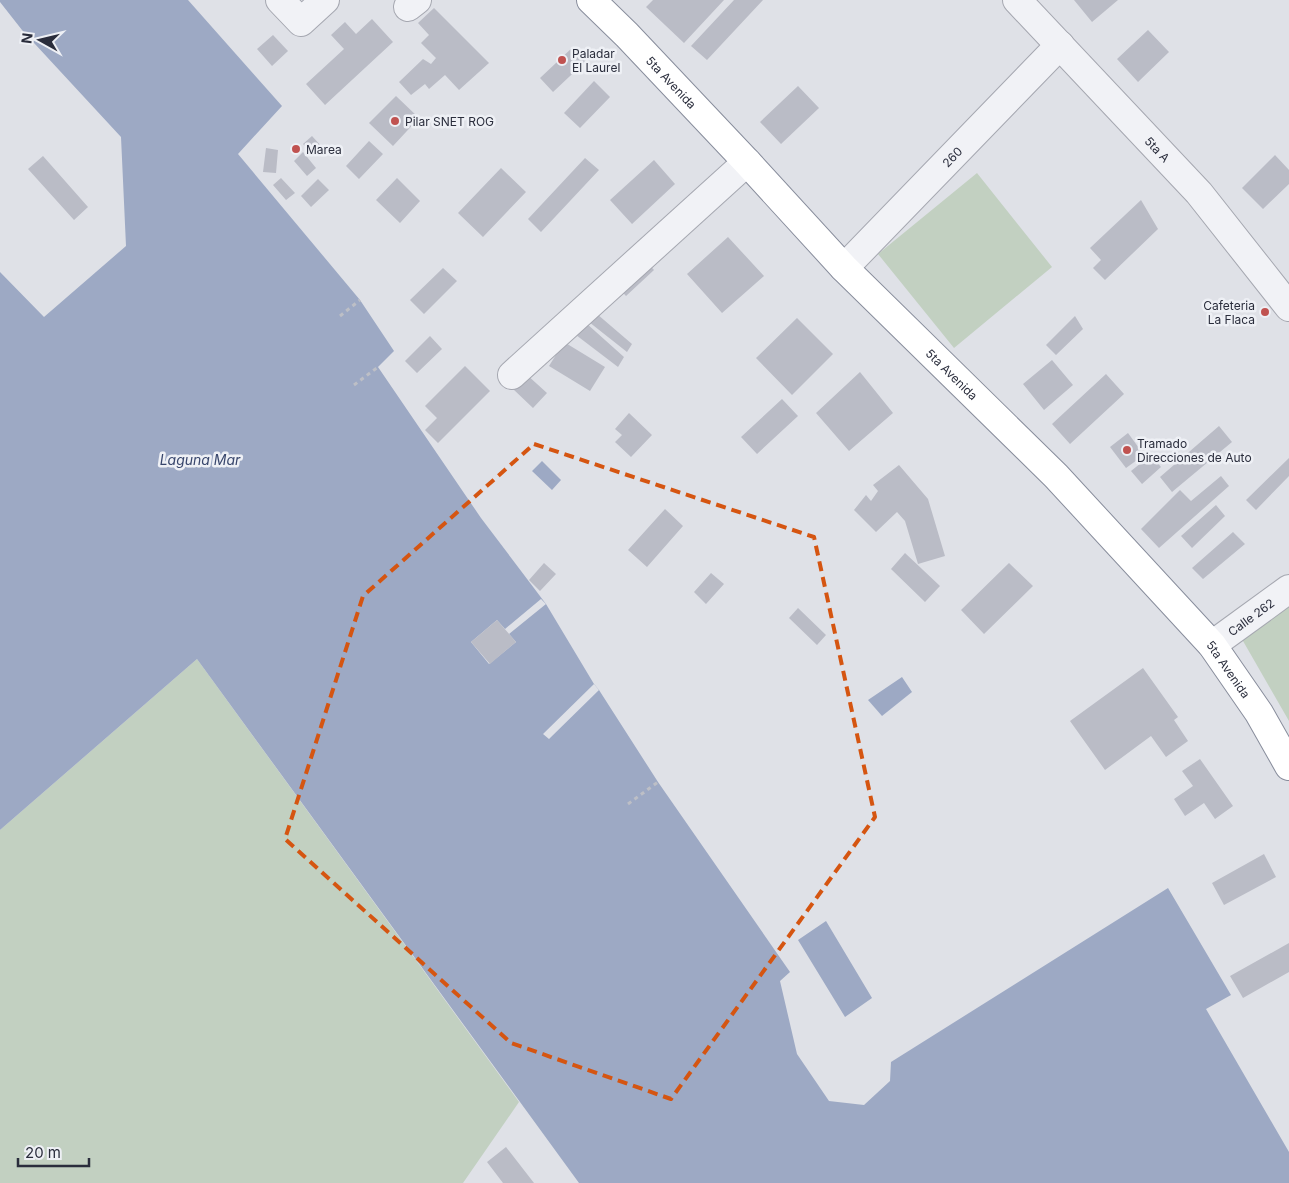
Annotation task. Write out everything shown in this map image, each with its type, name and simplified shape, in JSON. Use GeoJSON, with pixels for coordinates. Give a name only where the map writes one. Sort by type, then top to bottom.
{"type":"FeatureCollection","features":[{"type":"Feature","properties":{"kind":"highway","name":"5ta Avenida"},"geometry":{"type":"LineString","coordinates":[[591,0],[747,162],[844,268],[1056,476],[1212,645],[1259,713],[1289,766]]}},
{"type":"Feature","properties":{"kind":"street"},"geometry":{"type":"LineString","coordinates":[[280,0],[301,22],[325,0]]}},
{"type":"Feature","properties":{"kind":"street","name":"5ta A"},"geometry":{"type":"LineString","coordinates":[[1017,0],[1199,193],[1289,307]]}},
{"type":"Feature","properties":{"kind":"street","name":"260"},"geometry":{"type":"LineString","coordinates":[[844,268],[1060,45]]}},
{"type":"Feature","properties":{"kind":"street"},"geometry":{"type":"LineString","coordinates":[[512,375],[747,162]]}},
{"type":"Feature","properties":{"kind":"street","name":"Calle 262"},"geometry":{"type":"LineString","coordinates":[[1212,645],[1289,589]]}},
{"type":"Feature","properties":{"kind":"path"},"geometry":{"type":"LineString","coordinates":[[340,316],[360,300]]}},
{"type":"Feature","properties":{"kind":"path"},"geometry":{"type":"LineString","coordinates":[[354,385],[378,367]]}},
{"type":"Feature","properties":{"kind":"path"},"geometry":{"type":"LineString","coordinates":[[628,804],[658,782]]}},
{"type":"Feature","properties":{"kind":"highlighted area"},"geometry":{"type":"Polygon","coordinates":[[[534,444],[814,537],[875,817],[671,1099],[511,1043],[285,839],[363,596],[534,444]]]}},
{"type":"Feature","properties":{"kind":"green space"},"geometry":{"type":"Polygon","coordinates":[[[977,173],[1052,267],[954,348],[878,254],[977,173]]]}},
{"type":"Feature","properties":{"kind":"green space"},"geometry":{"type":"Polygon","coordinates":[[[1289,599],[1289,721],[1239,634],[1289,599]]]}},
{"type":"Feature","properties":{"kind":"green space"},"geometry":{"type":"Polygon","coordinates":[[[197,659],[519,1102],[463,1183],[0,1183],[0,830],[197,659]]]}},
{"type":"Feature","properties":{"kind":"water","name":"Laguna Mar"},"geometry":{"type":"Polygon","coordinates":[[[0,0],[188,0],[282,106],[238,154],[360,300],[394,351],[378,367],[481,518],[546,604],[594,684],[658,782],[790,972],[780,981],[797,1054],[829,1101],[864,1105],[890,1081],[891,1062],[1168,888],[1231,995],[1206,1009],[1289,1152],[1289,1183],[579,1183],[197,659],[0,830],[0,272],[44,317],[126,246],[121,137],[22,30],[0,0]]]}},
{"type":"Feature","properties":{"kind":"water"},"geometry":{"type":"Polygon","coordinates":[[[542,461],[561,480],[552,490],[532,471],[542,461]]]}},
{"type":"Feature","properties":{"kind":"water"},"geometry":{"type":"Polygon","coordinates":[[[902,677],[912,692],[882,716],[868,700],[902,677]]]}},
{"type":"Feature","properties":{"kind":"water"},"geometry":{"type":"Polygon","coordinates":[[[826,921],[872,998],[845,1017],[798,940],[826,921]]]}},
{"type":"Feature","properties":{"kind":"pier"},"geometry":{"type":"Polygon","coordinates":[[[541,599],[546,604],[509,634],[516,642],[489,664],[471,642],[497,620],[505,629],[541,599]]]}},
{"type":"Feature","properties":{"kind":"pier"},"geometry":{"type":"Polygon","coordinates":[[[594,684],[599,690],[549,739],[543,734],[594,684]]]}},
{"type":"Feature","properties":{"kind":"building"},"geometry":{"type":"Polygon","coordinates":[[[653,0],[724,0],[684,43],[646,7],[653,0]]]}},
{"type":"Feature","properties":{"kind":"building"},"geometry":{"type":"Polygon","coordinates":[[[734,0],[763,0],[707,60],[691,46],[734,0]]]}},
{"type":"Feature","properties":{"kind":"building"},"geometry":{"type":"Polygon","coordinates":[[[1074,0],[1118,0],[1092,22],[1074,0]]]}},
{"type":"Feature","properties":{"kind":"building"},"geometry":{"type":"Polygon","coordinates":[[[434,8],[489,63],[459,90],[445,75],[429,89],[425,84],[411,95],[399,82],[423,59],[431,64],[436,58],[421,43],[429,35],[418,23],[434,8]]]}},
{"type":"Feature","properties":{"kind":"building"},"geometry":{"type":"Polygon","coordinates":[[[372,19],[393,42],[325,105],[306,84],[344,49],[331,35],[345,22],[356,34],[372,19]]]}},
{"type":"Feature","properties":{"kind":"building"},"geometry":{"type":"Polygon","coordinates":[[[1148,30],[1169,52],[1138,82],[1117,59],[1148,30]]]}},
{"type":"Feature","properties":{"kind":"building"},"geometry":{"type":"Polygon","coordinates":[[[273,35],[288,51],[272,66],[257,49],[273,35]]]}},
{"type":"Feature","properties":{"kind":"building"},"geometry":{"type":"Polygon","coordinates":[[[573,47],[586,61],[553,92],[540,78],[573,47]]]}},
{"type":"Feature","properties":{"kind":"building"},"geometry":{"type":"Polygon","coordinates":[[[594,81],[610,97],[580,128],[564,113],[594,81]]]}},
{"type":"Feature","properties":{"kind":"building"},"geometry":{"type":"Polygon","coordinates":[[[798,86],[819,108],[781,144],[760,122],[798,86]]]}},
{"type":"Feature","properties":{"kind":"building"},"geometry":{"type":"Polygon","coordinates":[[[396,96],[419,118],[393,146],[369,123],[396,96]]]}},
{"type":"Feature","properties":{"kind":"building"},"geometry":{"type":"Polygon","coordinates":[[[312,136],[323,148],[315,156],[303,144],[312,136]]]}},
{"type":"Feature","properties":{"kind":"building"},"geometry":{"type":"Polygon","coordinates":[[[369,141],[383,154],[359,179],[346,166],[369,141]]]}},
{"type":"Feature","properties":{"kind":"building"},"geometry":{"type":"Polygon","coordinates":[[[266,148],[278,150],[276,173],[263,172],[266,148]]]}},
{"type":"Feature","properties":{"kind":"building"},"geometry":{"type":"Polygon","coordinates":[[[303,152],[316,168],[307,176],[294,161],[303,152]]]}},
{"type":"Feature","properties":{"kind":"building"},"geometry":{"type":"Polygon","coordinates":[[[1275,155],[1289,170],[1289,184],[1263,209],[1242,188],[1275,155]]]}},
{"type":"Feature","properties":{"kind":"building"},"geometry":{"type":"Polygon","coordinates":[[[43,156],[88,207],[74,220],[28,169],[43,156]]]}},
{"type":"Feature","properties":{"kind":"building"},"geometry":{"type":"Polygon","coordinates":[[[585,158],[599,170],[541,232],[528,219],[585,158]]]}},
{"type":"Feature","properties":{"kind":"building"},"geometry":{"type":"Polygon","coordinates":[[[654,160],[675,184],[632,224],[610,200],[654,160]]]}},
{"type":"Feature","properties":{"kind":"building"},"geometry":{"type":"Polygon","coordinates":[[[501,168],[526,192],[483,237],[458,213],[501,168]]]}},
{"type":"Feature","properties":{"kind":"building"},"geometry":{"type":"Polygon","coordinates":[[[281,178],[295,193],[286,200],[273,185],[281,178]]]}},
{"type":"Feature","properties":{"kind":"building"},"geometry":{"type":"Polygon","coordinates":[[[397,178],[420,201],[400,223],[376,200],[397,178]]]}},
{"type":"Feature","properties":{"kind":"building"},"geometry":{"type":"Polygon","coordinates":[[[318,179],[329,190],[311,207],[301,196],[318,179]]]}},
{"type":"Feature","properties":{"kind":"building"},"geometry":{"type":"Polygon","coordinates":[[[1141,200],[1158,229],[1105,280],[1093,268],[1101,260],[1090,248],[1141,200]]]}},
{"type":"Feature","properties":{"kind":"building"},"geometry":{"type":"Polygon","coordinates":[[[728,237],[764,276],[722,313],[687,274],[728,237]]]}},
{"type":"Feature","properties":{"kind":"building"},"geometry":{"type":"Polygon","coordinates":[[[643,258],[654,270],[626,296],[615,284],[643,258]]]}},
{"type":"Feature","properties":{"kind":"building"},"geometry":{"type":"Polygon","coordinates":[[[443,268],[457,281],[424,314],[410,300],[443,268]]]}},
{"type":"Feature","properties":{"kind":"building"},"geometry":{"type":"Polygon","coordinates":[[[597,314],[632,344],[627,352],[589,322],[597,314]]]}},
{"type":"Feature","properties":{"kind":"building"},"geometry":{"type":"Polygon","coordinates":[[[1075,316],[1083,329],[1056,355],[1046,345],[1075,316]]]}},
{"type":"Feature","properties":{"kind":"building"},"geometry":{"type":"Polygon","coordinates":[[[797,318],[833,354],[792,395],[756,358],[797,318]]]}},
{"type":"Feature","properties":{"kind":"building"},"geometry":{"type":"Polygon","coordinates":[[[586,323],[624,357],[618,367],[576,335],[586,323]]]}},
{"type":"Feature","properties":{"kind":"building"},"geometry":{"type":"Polygon","coordinates":[[[430,336],[442,349],[417,373],[405,361],[430,336]]]}},
{"type":"Feature","properties":{"kind":"building"},"geometry":{"type":"Polygon","coordinates":[[[564,342],[605,367],[590,391],[549,366],[564,342]]]}},
{"type":"Feature","properties":{"kind":"building"},"geometry":{"type":"Polygon","coordinates":[[[1052,360],[1073,385],[1044,410],[1023,384],[1052,360]]]}},
{"type":"Feature","properties":{"kind":"building"},"geometry":{"type":"Polygon","coordinates":[[[465,366],[490,391],[438,443],[425,430],[437,418],[425,406],[465,366]]]}},
{"type":"Feature","properties":{"kind":"building"},"geometry":{"type":"Polygon","coordinates":[[[860,372],[893,413],[849,451],[816,413],[860,372]]]}},
{"type":"Feature","properties":{"kind":"building"},"geometry":{"type":"Polygon","coordinates":[[[526,374],[547,393],[533,408],[513,389],[526,374]]]}},
{"type":"Feature","properties":{"kind":"building"},"geometry":{"type":"Polygon","coordinates":[[[1106,374],[1124,394],[1070,444],[1052,424],[1106,374]]]}},
{"type":"Feature","properties":{"kind":"building"},"geometry":{"type":"Polygon","coordinates":[[[782,399],[798,416],[757,454],[741,437],[782,399]]]}},
{"type":"Feature","properties":{"kind":"building"},"geometry":{"type":"Polygon","coordinates":[[[629,413],[652,435],[631,457],[615,442],[622,435],[615,429],[629,413]]]}},
{"type":"Feature","properties":{"kind":"building"},"geometry":{"type":"Polygon","coordinates":[[[1219,426],[1232,442],[1172,492],[1160,477],[1219,426]]]}},
{"type":"Feature","properties":{"kind":"building"},"geometry":{"type":"Polygon","coordinates":[[[1128,433],[1144,455],[1126,468],[1110,447],[1128,433]]]}},
{"type":"Feature","properties":{"kind":"building"},"geometry":{"type":"Polygon","coordinates":[[[1151,455],[1161,467],[1142,484],[1131,471],[1151,455]]]}},
{"type":"Feature","properties":{"kind":"building"},"geometry":{"type":"Polygon","coordinates":[[[1289,458],[1289,476],[1256,510],[1246,500],[1289,458]]]}},
{"type":"Feature","properties":{"kind":"building"},"geometry":{"type":"Polygon","coordinates":[[[899,465],[928,499],[945,556],[918,564],[905,521],[897,512],[876,532],[854,510],[866,495],[871,501],[878,491],[873,485],[899,465]]]}},
{"type":"Feature","properties":{"kind":"building"},"geometry":{"type":"Polygon","coordinates":[[[1221,476],[1229,486],[1159,548],[1141,529],[1180,490],[1191,501],[1221,476]]]}},
{"type":"Feature","properties":{"kind":"building"},"geometry":{"type":"Polygon","coordinates":[[[1216,505],[1225,516],[1192,548],[1181,536],[1216,505]]]}},
{"type":"Feature","properties":{"kind":"building"},"geometry":{"type":"Polygon","coordinates":[[[665,509],[683,526],[647,567],[628,550],[665,509]]]}},
{"type":"Feature","properties":{"kind":"building"},"geometry":{"type":"Polygon","coordinates":[[[1233,532],[1245,544],[1203,579],[1192,568],[1233,532]]]}},
{"type":"Feature","properties":{"kind":"building"},"geometry":{"type":"Polygon","coordinates":[[[905,553],[940,586],[925,602],[891,569],[905,553]]]}},
{"type":"Feature","properties":{"kind":"building"},"geometry":{"type":"Polygon","coordinates":[[[544,563],[556,574],[540,591],[529,580],[544,563]]]}},
{"type":"Feature","properties":{"kind":"building"},"geometry":{"type":"Polygon","coordinates":[[[1009,563],[1033,586],[984,634],[961,610],[1009,563]]]}},
{"type":"Feature","properties":{"kind":"building"},"geometry":{"type":"Polygon","coordinates":[[[711,573],[724,584],[706,604],[694,592],[711,573]]]}},
{"type":"Feature","properties":{"kind":"building"},"geometry":{"type":"Polygon","coordinates":[[[798,608],[826,635],[817,645],[789,618],[798,608]]]}},
{"type":"Feature","properties":{"kind":"building"},"geometry":{"type":"Polygon","coordinates":[[[497,620],[516,642],[490,664],[471,642],[497,620]]]}},
{"type":"Feature","properties":{"kind":"building"},"geometry":{"type":"Polygon","coordinates":[[[1143,668],[1178,717],[1174,720],[1188,741],[1166,757],[1151,736],[1105,770],[1070,721],[1143,668]]]}},
{"type":"Feature","properties":{"kind":"building"},"geometry":{"type":"Polygon","coordinates":[[[1200,759],[1233,806],[1215,819],[1204,803],[1185,816],[1174,799],[1193,786],[1182,771],[1200,759]]]}},
{"type":"Feature","properties":{"kind":"building"},"geometry":{"type":"Polygon","coordinates":[[[1264,854],[1276,877],[1224,905],[1212,883],[1264,854]]]}},
{"type":"Feature","properties":{"kind":"building"},"geometry":{"type":"Polygon","coordinates":[[[1289,943],[1289,972],[1243,998],[1230,976],[1289,943]]]}},
{"type":"Feature","properties":{"kind":"building"},"geometry":{"type":"Polygon","coordinates":[[[506,1147],[534,1183],[503,1183],[487,1162],[506,1147]]]}},
{"type":"Feature","properties":{"kind":"place","name":"Paladar El Laurel"},"geometry":{"type":"Point","coordinates":[562,60]}},
{"type":"Feature","properties":{"kind":"place","name":"Pilar SNET ROG"},"geometry":{"type":"Point","coordinates":[395,121]}},
{"type":"Feature","properties":{"kind":"place","name":"Marea"},"geometry":{"type":"Point","coordinates":[296,149]}},
{"type":"Feature","properties":{"kind":"place","name":"Cafeteria La Flaca"},"geometry":{"type":"Point","coordinates":[1265,312]}},
{"type":"Feature","properties":{"kind":"place","name":"Tramado Direcciones de Auto"},"geometry":{"type":"Point","coordinates":[1127,450]}}]}
